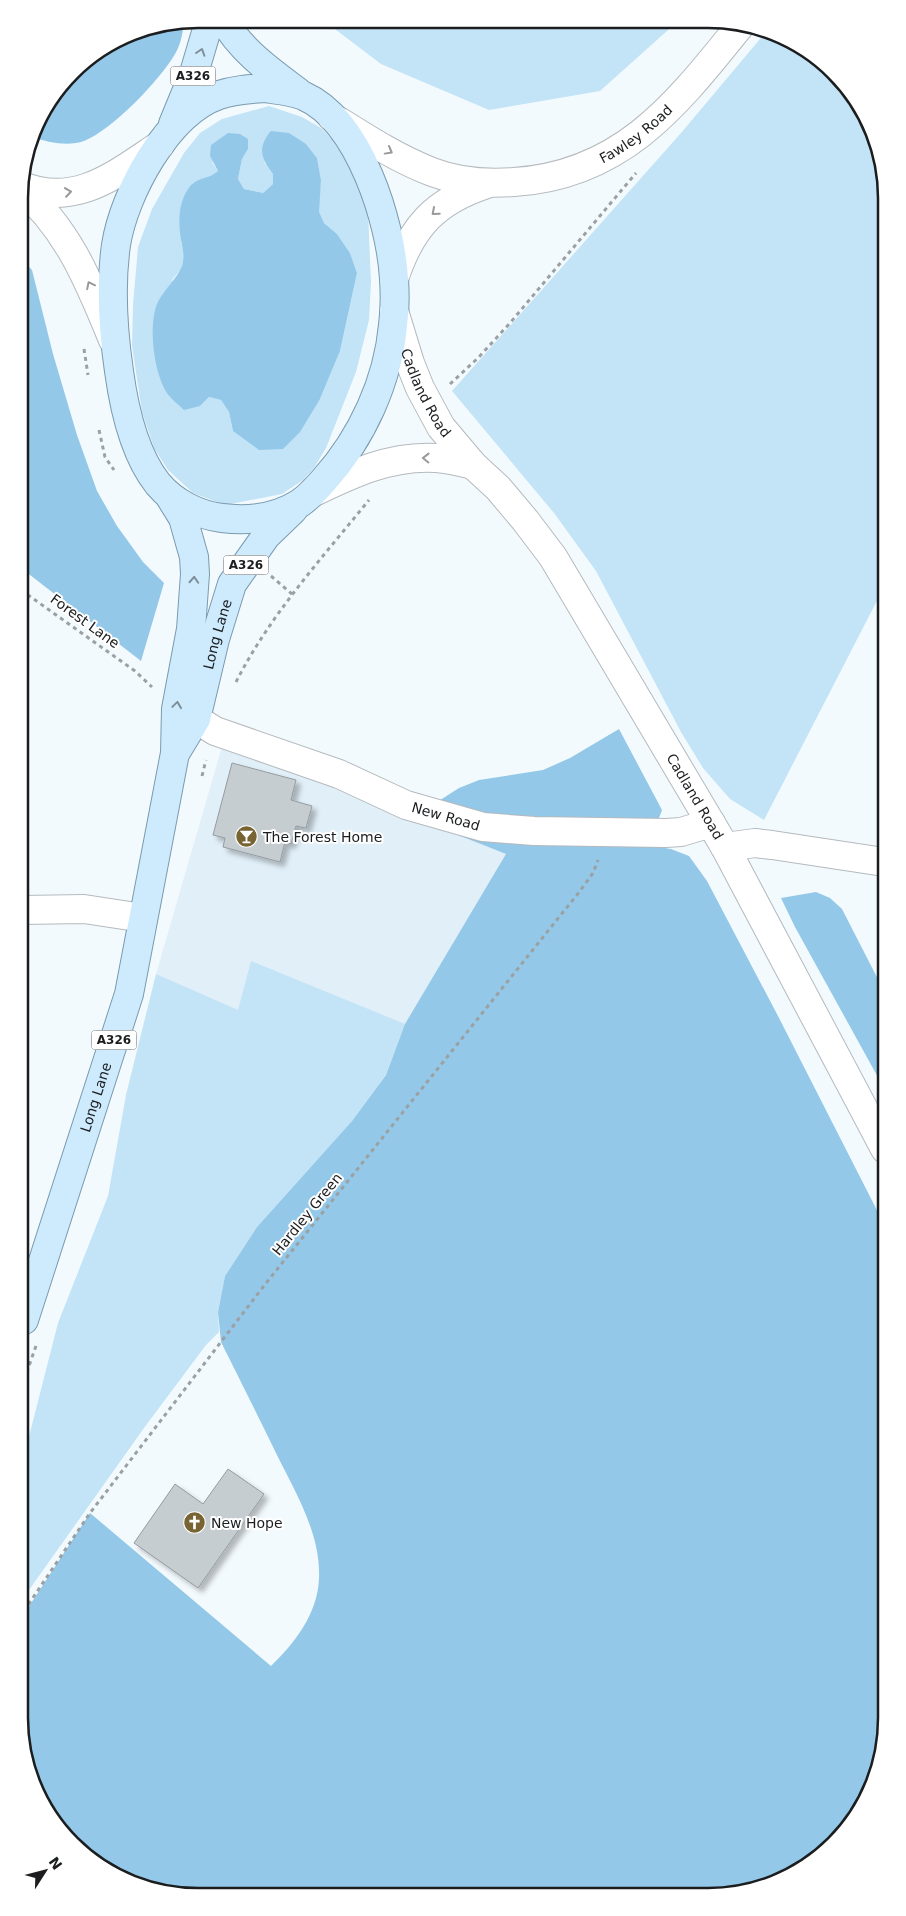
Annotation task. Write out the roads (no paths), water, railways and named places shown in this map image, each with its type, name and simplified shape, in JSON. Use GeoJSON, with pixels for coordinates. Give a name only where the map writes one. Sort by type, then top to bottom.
{"type":"FeatureCollection","features":[{"type":"Feature","properties":{"kind":"main road","name":"A326"},"geometry":{"type":"LineString","coordinates":[[165,138],[194,73],[207,28]]}},
{"type":"Feature","properties":{"kind":"main road","name":"Long Lane"},"geometry":{"type":"LineString","coordinates":[[176,753],[196,719],[215,639],[232,584],[266,536],[306,498],[344,456],[369,413],[391,345],[394,311],[394,279],[386,227],[377,197],[358,153],[332,117],[264,66],[239,43],[229,28]]}},
{"type":"Feature","properties":{"kind":"main road"},"geometry":{"type":"LineString","coordinates":[[302,95],[264,88],[232,92],[201,104],[187,114],[165,138],[141,177],[126,208],[120,228],[113,274],[116,346],[121,386],[137,443],[157,483],[170,497],[188,508],[223,518],[261,518],[306,498]]}},
{"type":"Feature","properties":{"kind":"main road","name":"Long Lane"},"geometry":{"type":"LineString","coordinates":[[28,1308],[129,994],[176,753],[176,710],[191,629],[195,574],[194,557],[183,518],[170,497]]}},
{"type":"Feature","properties":{"kind":"street","name":"Fawley Road"},"geometry":{"type":"LineString","coordinates":[[332,117],[406,161],[452,178],[493,182],[540,179],[564,173],[604,158],[625,146],[664,115],[736,30]]}},
{"type":"Feature","properties":{"kind":"street"},"geometry":{"type":"LineString","coordinates":[[28,189],[47,194],[82,190],[100,184],[118,174],[165,138]]}},
{"type":"Feature","properties":{"kind":"street","name":"Fawley Road"},"geometry":{"type":"LineString","coordinates":[[394,279],[407,245],[427,219],[464,192],[493,182]]}},
{"type":"Feature","properties":{"kind":"street"},"geometry":{"type":"LineString","coordinates":[[28,194],[39,204],[66,241],[92,290],[116,346]]}},
{"type":"Feature","properties":{"kind":"street","name":"Cadland Road"},"geometry":{"type":"LineString","coordinates":[[394,311],[410,363],[431,410],[441,427],[474,465],[498,488],[554,557],[725,847],[878,1136]]}},
{"type":"Feature","properties":{"kind":"street","name":"Cadland Road"},"geometry":{"type":"LineString","coordinates":[[306,498],[366,469],[402,459],[436,458],[474,465]]}},
{"type":"Feature","properties":{"kind":"street","name":"New Road"},"geometry":{"type":"LineString","coordinates":[[196,719],[215,731],[339,774],[406,806],[483,827],[604,832],[681,832],[711,823]]}},
{"type":"Feature","properties":{"kind":"street"},"geometry":{"type":"LineString","coordinates":[[725,847],[755,843],[878,861]]}},
{"type":"Feature","properties":{"kind":"street"},"geometry":{"type":"LineString","coordinates":[[28,910],[84,908],[143,918]]}},
{"type":"Feature","properties":{"kind":"place","name":"The Forest Home"},"geometry":{"type":"Point","coordinates":[247,837]}},
{"type":"Feature","properties":{"kind":"place","name":"New Hope"},"geometry":{"type":"Point","coordinates":[195,1523]}}]}
